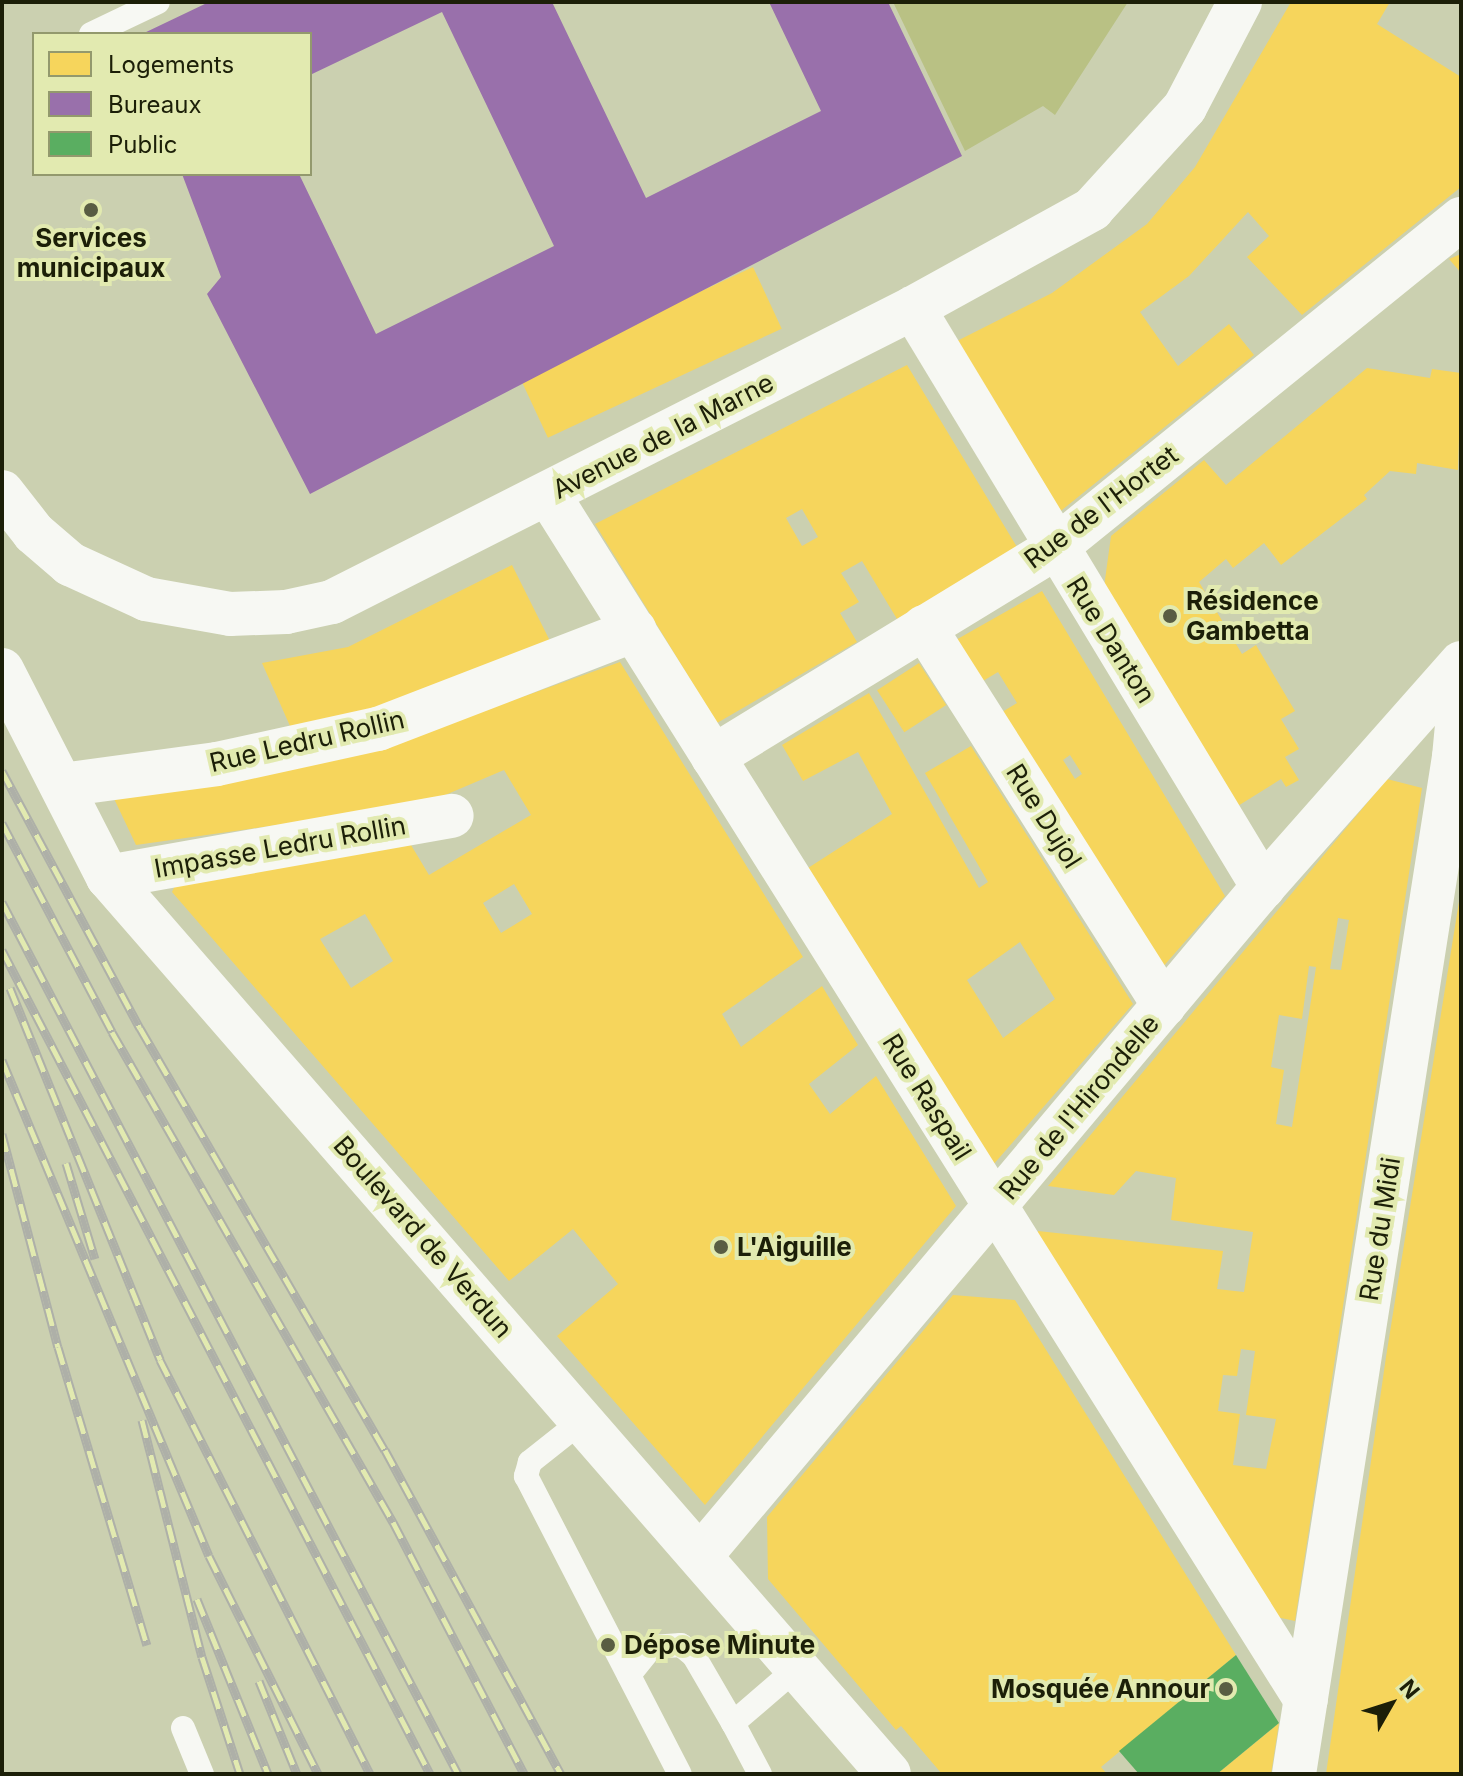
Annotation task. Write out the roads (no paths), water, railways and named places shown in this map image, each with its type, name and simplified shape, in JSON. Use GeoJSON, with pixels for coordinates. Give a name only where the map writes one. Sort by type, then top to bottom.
{"type":"FeatureCollection","features":[{"type":"Feature","properties":{"kind":"street","name":"Avenue de la Marne"},"geometry":{"type":"LineString","coordinates":[[2,492],[34,533],[70,564],[107,585],[146,599],[230,614],[286,612],[332,602],[913,308],[1092,209],[1185,107],[1240,2]]}},
{"type":"Feature","properties":{"kind":"street","name":"Rue de l'Hortet"},"geometry":{"type":"LineString","coordinates":[[713,757],[1055,548],[1461,219]]}},
{"type":"Feature","properties":{"kind":"street","name":"Rue Danton"},"geometry":{"type":"LineString","coordinates":[[913,308],[1055,548],[1263,887]]}},
{"type":"Feature","properties":{"kind":"street","name":"Rue Raspail"},"geometry":{"type":"LineString","coordinates":[[548,494],[1306,1700]]}},
{"type":"Feature","properties":{"kind":"street","name":"Rue Dujol"},"geometry":{"type":"LineString","coordinates":[[924,627],[1164,1005]]}},
{"type":"Feature","properties":{"kind":"street","name":"Rue Ledru Rollin"},"geometry":{"type":"LineString","coordinates":[[62,785],[217,764],[378,729],[635,630]]}},
{"type":"Feature","properties":{"kind":"street","name":"Rue de l'Hirondelle"},"geometry":{"type":"LineString","coordinates":[[701,1555],[1263,887],[1461,663]]}},
{"type":"Feature","properties":{"kind":"street","name":"Boulevard de Verdun"},"geometry":{"type":"LineString","coordinates":[[2,670],[108,877],[889,1774]]}},
{"type":"Feature","properties":{"kind":"street","name":"Rue du Midi"},"geometry":{"type":"LineString","coordinates":[[1294,1774],[1457,758],[1461,683]]}},
{"type":"Feature","properties":{"kind":"street","name":"Impasse Ledru Rollin"},"geometry":{"type":"LineString","coordinates":[[108,877],[452,816]]}},
{"type":"Feature","properties":{"kind":"lane"},"geometry":{"type":"LineString","coordinates":[[95,32],[158,2]]}},
{"type":"Feature","properties":{"kind":"lane"},"geometry":{"type":"LineString","coordinates":[[583,1420],[530,1462],[526,1476],[680,1774]]}},
{"type":"Feature","properties":{"kind":"lane"},"geometry":{"type":"LineString","coordinates":[[629,1675],[652,1647],[681,1645],[694,1656],[760,1774]]}},
{"type":"Feature","properties":{"kind":"lane"},"geometry":{"type":"LineString","coordinates":[[733,1723],[798,1667]]}},
{"type":"Feature","properties":{"kind":"lane"},"geometry":{"type":"LineString","coordinates":[[183,1728],[202,1774]]}},
{"type":"Feature","properties":{"kind":"railway"},"geometry":{"type":"LineString","coordinates":[[2,771],[140,1028],[385,1450],[561,1774]]}},
{"type":"Feature","properties":{"kind":"railway"},"geometry":{"type":"LineString","coordinates":[[2,823],[112,1032],[393,1522],[524,1774]]}},
{"type":"Feature","properties":{"kind":"railway"},"geometry":{"type":"LineString","coordinates":[[2,902],[458,1774]]}},
{"type":"Feature","properties":{"kind":"railway"},"geometry":{"type":"LineString","coordinates":[[2,950],[430,1774]]}},
{"type":"Feature","properties":{"kind":"railway"},"geometry":{"type":"LineString","coordinates":[[10,988],[160,1360],[370,1774]]}},
{"type":"Feature","properties":{"kind":"railway"},"geometry":{"type":"LineString","coordinates":[[2,1060],[209,1556],[318,1774]]}},
{"type":"Feature","properties":{"kind":"railway"},"geometry":{"type":"LineString","coordinates":[[2,1134],[58,1347],[147,1645]]}},
{"type":"Feature","properties":{"kind":"railway"},"geometry":{"type":"LineString","coordinates":[[66,1163],[95,1259]]}},
{"type":"Feature","properties":{"kind":"railway"},"geometry":{"type":"LineString","coordinates":[[142,1420],[202,1657],[240,1774]]}},
{"type":"Feature","properties":{"kind":"railway"},"geometry":{"type":"LineString","coordinates":[[197,1599],[268,1774]]}},
{"type":"Feature","properties":{"kind":"railway"},"geometry":{"type":"LineString","coordinates":[[259,1681],[297,1774]]}},
{"type":"Feature","properties":{"kind":"place","name":"Services municipaux"},"geometry":{"type":"Point","coordinates":[91,210]}},
{"type":"Feature","properties":{"kind":"place","name":"Résidence Gambetta"},"geometry":{"type":"Point","coordinates":[1170,616]}},
{"type":"Feature","properties":{"kind":"place","name":"L'Aiguille"},"geometry":{"type":"Point","coordinates":[721,1247]}},
{"type":"Feature","properties":{"kind":"place","name":"Dépose Minute"},"geometry":{"type":"Point","coordinates":[608,1645]}},
{"type":"Feature","properties":{"kind":"place","name":"Mosquée Annour"},"geometry":{"type":"Point","coordinates":[1226,1689]}}]}
